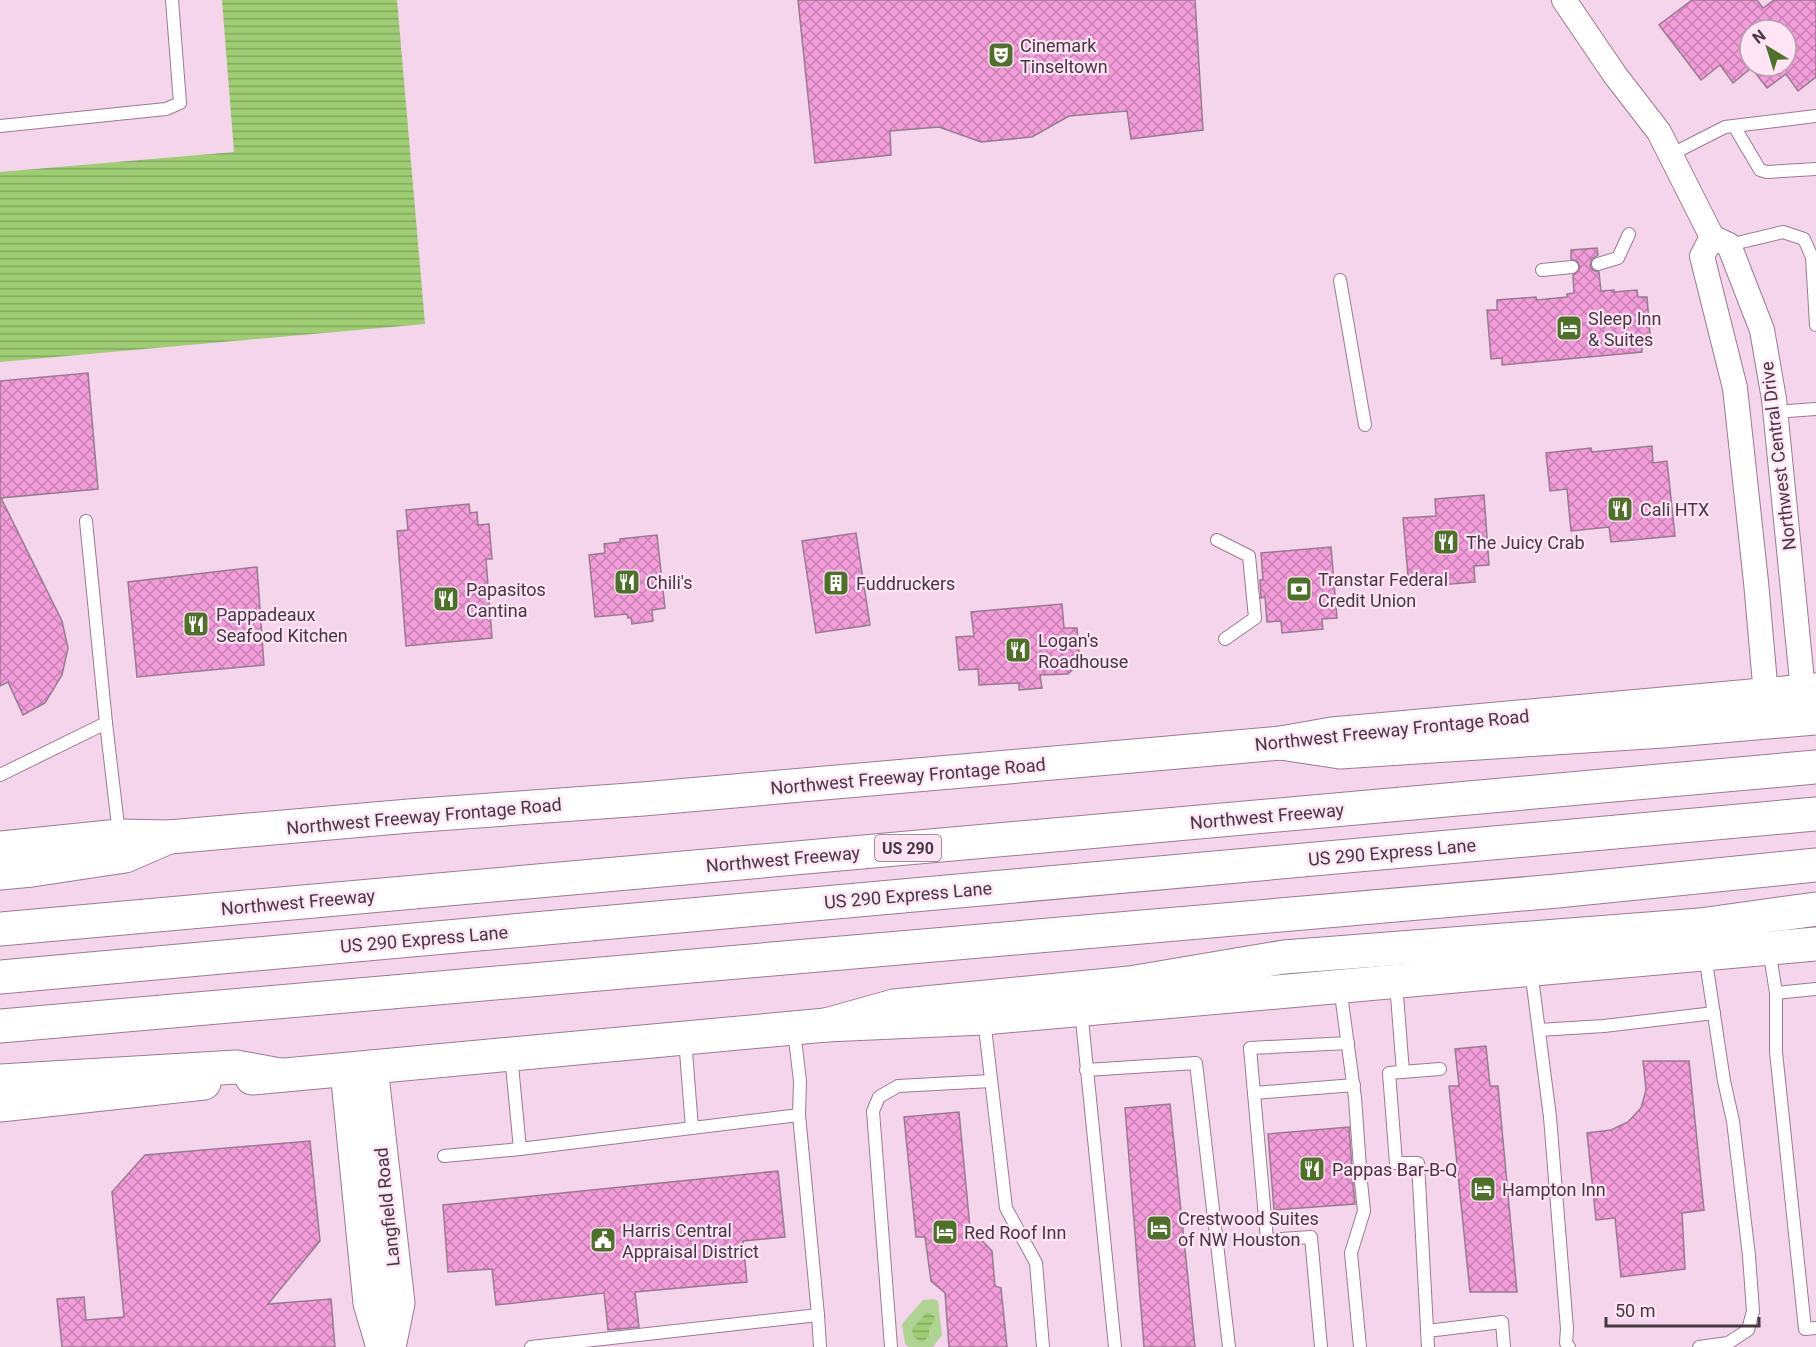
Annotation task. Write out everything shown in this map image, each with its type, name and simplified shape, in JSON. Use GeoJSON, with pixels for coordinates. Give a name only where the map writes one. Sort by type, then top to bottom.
{"type":"FeatureCollection","features":[{"type":"Feature","properties":{"kind":"main road","name":"Northwest Freeway Frontage Road"},"geometry":{"type":"LineString","coordinates":[[0,848],[119,836],[169,837],[654,798],[1281,743],[1332,734],[1766,695],[1812,700]]}},
{"type":"Feature","properties":{"kind":"main road"},"geometry":{"type":"LineString","coordinates":[[1281,743],[1340,752],[1662,731],[1812,700]]}},
{"type":"Feature","properties":{"kind":"main road","name":"Northwest Freeway"},"geometry":{"type":"LineString","coordinates":[[0,929],[1816,767]]}},
{"type":"Feature","properties":{"kind":"main road","name":"US 290 Express Lane"},"geometry":{"type":"LineString","coordinates":[[0,977],[1816,814]]}},
{"type":"Feature","properties":{"kind":"main road"},"geometry":{"type":"LineString","coordinates":[[0,873],[125,856],[169,837]]}},
{"type":"Feature","properties":{"kind":"main road"},"geometry":{"type":"LineString","coordinates":[[0,1026],[1557,891],[1816,865]]}},
{"type":"Feature","properties":{"kind":"main road"},"geometry":{"type":"LineString","coordinates":[[826,1025],[894,1006],[1130,983],[1284,957],[1700,925],[1816,909]]}},
{"type":"Feature","properties":{"kind":"main road"},"geometry":{"type":"LineString","coordinates":[[0,1105],[280,1075],[826,1025],[984,1018],[1816,944]]}},
{"type":"Feature","properties":{"kind":"main road"},"geometry":{"type":"LineString","coordinates":[[0,1081],[236,1067],[280,1075]]}},
{"type":"Feature","properties":{"kind":"main road","name":"Langfield Road"},"geometry":{"type":"LineString","coordinates":[[359,1069],[370,1303],[383,1347]]}},
{"type":"Feature","properties":{"kind":"main road","name":"Langfield Road"},"geometry":{"type":"LineString","coordinates":[[359,1069],[398,1303],[389,1347]]}},
{"type":"Feature","properties":{"kind":"street","name":"Northwest Central Drive"},"geometry":{"type":"LineString","coordinates":[[1564,0],[1615,75],[1659,132],[1720,241],[1762,330],[1775,412],[1812,700]]}},
{"type":"Feature","properties":{"kind":"street","name":"Northwest Central Drive"},"geometry":{"type":"LineString","coordinates":[[1720,241],[1702,256],[1735,388],[1742,439],[1766,695]]}},
{"type":"Feature","properties":{"kind":"street"},"geometry":{"type":"LineString","coordinates":[[1742,439],[1777,438]]}},
{"type":"Feature","properties":{"kind":"lane"},"geometry":{"type":"LineString","coordinates":[[0,126],[166,109],[180,103],[172,0]]}},
{"type":"Feature","properties":{"kind":"lane"},"geometry":{"type":"LineString","coordinates":[[1670,154],[1725,126],[1816,116]]}},
{"type":"Feature","properties":{"kind":"lane"},"geometry":{"type":"LineString","coordinates":[[1734,126],[1760,170],[1767,172],[1816,169]]}},
{"type":"Feature","properties":{"kind":"lane"},"geometry":{"type":"LineString","coordinates":[[1720,241],[1783,232],[1804,239],[1812,257],[1816,325]]}},
{"type":"Feature","properties":{"kind":"lane"},"geometry":{"type":"LineString","coordinates":[[1598,264],[1618,258],[1629,234]]}},
{"type":"Feature","properties":{"kind":"lane"},"geometry":{"type":"LineString","coordinates":[[1542,270],[1572,267]]}},
{"type":"Feature","properties":{"kind":"lane"},"geometry":{"type":"LineString","coordinates":[[1340,280],[1365,425]]}},
{"type":"Feature","properties":{"kind":"lane"},"geometry":{"type":"LineString","coordinates":[[1775,412],[1816,409]]}},
{"type":"Feature","properties":{"kind":"lane"},"geometry":{"type":"LineString","coordinates":[[86,521],[119,836]]}},
{"type":"Feature","properties":{"kind":"lane"},"geometry":{"type":"LineString","coordinates":[[1217,540],[1250,556],[1255,618],[1225,639]]}},
{"type":"Feature","properties":{"kind":"lane"},"geometry":{"type":"LineString","coordinates":[[0,775],[106,723]]}},
{"type":"Feature","properties":{"kind":"lane"},"geometry":{"type":"LineString","coordinates":[[1769,948],[1776,993],[1776,1052],[1805,1329],[1816,1328]]}},
{"type":"Feature","properties":{"kind":"lane"},"geometry":{"type":"LineString","coordinates":[[1699,1347],[1728,1343],[1748,1330],[1753,1311],[1751,1274],[1732,1121],[1705,954]]}},
{"type":"Feature","properties":{"kind":"lane"},"geometry":{"type":"LineString","coordinates":[[1531,969],[1550,1117],[1567,1329],[1566,1343],[1569,1347]]}},
{"type":"Feature","properties":{"kind":"lane"},"geometry":{"type":"LineString","coordinates":[[1396,982],[1402,1072]]}},
{"type":"Feature","properties":{"kind":"lane"},"geometry":{"type":"LineString","coordinates":[[1340,986],[1356,1098],[1360,1168]]}},
{"type":"Feature","properties":{"kind":"lane"},"geometry":{"type":"LineString","coordinates":[[1776,993],[1816,989]]}},
{"type":"Feature","properties":{"kind":"lane"},"geometry":{"type":"LineString","coordinates":[[1081,1008],[1114,1347]]}},
{"type":"Feature","properties":{"kind":"lane"},"geometry":{"type":"LineString","coordinates":[[1539,1030],[1604,1026],[1714,1013]]}},
{"type":"Feature","properties":{"kind":"lane"},"geometry":{"type":"LineString","coordinates":[[984,1018],[1006,1208],[1036,1263],[1043,1347]]}},
{"type":"Feature","properties":{"kind":"lane"},"geometry":{"type":"LineString","coordinates":[[794,1029],[800,1081],[799,1115],[820,1347]]}},
{"type":"Feature","properties":{"kind":"lane"},"geometry":{"type":"LineString","coordinates":[[685,1038],[692,1128]]}},
{"type":"Feature","properties":{"kind":"lane"},"geometry":{"type":"LineString","coordinates":[[1322,1347],[1311,1237],[1267,1240],[1250,1048],[1348,1043]]}},
{"type":"Feature","properties":{"kind":"lane"},"geometry":{"type":"LineString","coordinates":[[511,1054],[520,1149]]}},
{"type":"Feature","properties":{"kind":"lane"},"geometry":{"type":"LineString","coordinates":[[1086,1070],[1196,1063],[1229,1347]]}},
{"type":"Feature","properties":{"kind":"lane"},"geometry":{"type":"LineString","coordinates":[[1428,1347],[1418,1163],[1396,1163],[1389,1073],[1440,1069]]}},
{"type":"Feature","properties":{"kind":"lane"},"geometry":{"type":"LineString","coordinates":[[891,1347],[873,1111],[879,1096],[898,1086],[991,1080]]}},
{"type":"Feature","properties":{"kind":"lane"},"geometry":{"type":"LineString","coordinates":[[1254,1093],[1354,1085]]}},
{"type":"Feature","properties":{"kind":"lane"},"geometry":{"type":"LineString","coordinates":[[444,1156],[799,1115]]}},
{"type":"Feature","properties":{"kind":"lane"},"geometry":{"type":"LineString","coordinates":[[1360,1347],[1351,1253],[1364,1211],[1361,1182]]}},
{"type":"Feature","properties":{"kind":"lane"},"geometry":{"type":"LineString","coordinates":[[531,1347],[818,1315]]}},
{"type":"Feature","properties":{"kind":"lane"},"geometry":{"type":"LineString","coordinates":[[1427,1331],[1502,1323],[1504,1347]]}},
{"type":"Feature","properties":{"kind":"shaded area"},"geometry":{"type":"Polygon","coordinates":[[[222,0],[397,0],[425,324],[0,362],[0,172],[234,152],[222,0]]]}},
{"type":"Feature","properties":{"kind":"shaded area"},"geometry":{"type":"Polygon","coordinates":[[[923,1300],[938,1301],[942,1335],[933,1347],[909,1347],[905,1344],[902,1324],[923,1300]]]}},
{"type":"Feature","properties":{"kind":"shaded area"},"geometry":{"type":"Polygon","coordinates":[[[928,1312],[935,1317],[935,1320],[929,1328],[929,1336],[921,1342],[913,1336],[912,1329],[928,1312]]]}},
{"type":"Feature","properties":{"kind":"building","name":"Cinemark Tinseltown"},"geometry":{"type":"Polygon","coordinates":[[[798,0],[1195,0],[1203,130],[1131,139],[1127,111],[1069,116],[1032,137],[981,142],[939,127],[890,131],[891,155],[815,163],[798,0]]]}},
{"type":"Feature","properties":{"kind":"building"},"geometry":{"type":"Polygon","coordinates":[[[1692,0],[1757,0],[1763,8],[1774,0],[1816,0],[1816,77],[1798,91],[1789,78],[1798,78],[1798,18],[1738,18],[1739,78],[1733,83],[1720,65],[1701,80],[1659,25],[1692,0]]]}},
{"type":"Feature","properties":{"kind":"building"},"geometry":{"type":"Polygon","coordinates":[[[1759,78],[1781,78],[1767,88],[1759,78]]]}},
{"type":"Feature","properties":{"kind":"building","name":"Sleep Inn & Suites"},"geometry":{"type":"Polygon","coordinates":[[[1597,248],[1598,255],[1592,259],[1590,266],[1599,272],[1601,291],[1637,290],[1638,297],[1647,297],[1651,346],[1642,346],[1642,352],[1502,365],[1502,358],[1491,359],[1487,310],[1497,310],[1497,300],[1567,297],[1567,294],[1574,293],[1573,275],[1580,267],[1578,262],[1571,259],[1571,250],[1597,248]]]}},
{"type":"Feature","properties":{"kind":"building"},"geometry":{"type":"Polygon","coordinates":[[[88,373],[98,489],[1,498],[62,621],[68,648],[62,675],[45,703],[23,715],[8,682],[0,686],[0,381],[88,373]]]}},
{"type":"Feature","properties":{"kind":"building","name":"Cali HTX"},"geometry":{"type":"Polygon","coordinates":[[[1652,446],[1653,463],[1667,461],[1675,536],[1611,542],[1609,527],[1571,531],[1567,489],[1550,491],[1546,453],[1591,448],[1592,452],[1652,446]]]}},
{"type":"Feature","properties":{"kind":"building","name":"The Juicy Crab"},"geometry":{"type":"Polygon","coordinates":[[[1484,495],[1489,565],[1474,566],[1475,582],[1439,585],[1439,578],[1420,579],[1420,575],[1408,576],[1403,518],[1436,516],[1435,499],[1484,495]]]}},
{"type":"Feature","properties":{"kind":"building","name":"Papasitos Cantina"},"geometry":{"type":"Polygon","coordinates":[[[469,504],[470,513],[477,512],[478,525],[489,524],[492,559],[486,559],[492,638],[406,646],[397,531],[408,530],[406,510],[469,504]]]}},
{"type":"Feature","properties":{"kind":"building","name":"Fuddruckers"},"geometry":{"type":"Polygon","coordinates":[[[856,533],[870,625],[816,633],[802,541],[856,533]]]}},
{"type":"Feature","properties":{"kind":"building","name":"Chili's"},"geometry":{"type":"Polygon","coordinates":[[[657,535],[665,608],[652,610],[653,621],[632,624],[627,614],[595,617],[589,555],[605,553],[604,544],[620,542],[620,539],[657,535]]]}},
{"type":"Feature","properties":{"kind":"building","name":"Transtar Federal Credit Union"},"geometry":{"type":"Polygon","coordinates":[[[1331,547],[1337,618],[1322,619],[1323,629],[1282,633],[1281,621],[1267,622],[1265,597],[1261,598],[1260,580],[1263,580],[1261,553],[1331,547]]]}},
{"type":"Feature","properties":{"kind":"building","name":"Pappadeaux Seafood Kitchen"},"geometry":{"type":"Polygon","coordinates":[[[257,567],[264,665],[137,677],[128,582],[257,567]]]}},
{"type":"Feature","properties":{"kind":"building","name":"Logan's Roadhouse"},"geometry":{"type":"Polygon","coordinates":[[[1062,604],[1064,628],[1077,628],[1080,663],[1068,674],[1040,675],[1042,688],[1019,690],[1019,683],[979,685],[978,669],[959,670],[956,637],[974,636],[971,612],[1062,604]]]}},
{"type":"Feature","properties":{"kind":"building","name":"Hampton Inn"},"geometry":{"type":"Polygon","coordinates":[[[1486,1046],[1490,1086],[1498,1086],[1517,1292],[1470,1292],[1449,1086],[1459,1086],[1455,1049],[1486,1046]]]}},
{"type":"Feature","properties":{"kind":"building"},"geometry":{"type":"Polygon","coordinates":[[[1643,1061],[1689,1061],[1704,1210],[1682,1213],[1685,1269],[1621,1277],[1615,1218],[1596,1220],[1587,1133],[1611,1130],[1628,1122],[1641,1108],[1646,1090],[1643,1061]]]}},
{"type":"Feature","properties":{"kind":"building","name":"Crestwood Suites of NW Houston"},"geometry":{"type":"Polygon","coordinates":[[[1170,1104],[1195,1347],[1144,1347],[1125,1108],[1170,1104]]]}},
{"type":"Feature","properties":{"kind":"building","name":"Red Roof Inn"},"geometry":{"type":"Polygon","coordinates":[[[959,1112],[970,1228],[992,1251],[995,1286],[1001,1288],[1007,1347],[949,1347],[945,1293],[931,1281],[925,1237],[916,1237],[904,1117],[959,1112]]]}},
{"type":"Feature","properties":{"kind":"building","name":"Pappas Bar-B-Q"},"geometry":{"type":"Polygon","coordinates":[[[1349,1127],[1355,1204],[1274,1210],[1268,1134],[1349,1127]]]}},
{"type":"Feature","properties":{"kind":"building"},"geometry":{"type":"Polygon","coordinates":[[[310,1141],[320,1241],[268,1304],[331,1299],[335,1347],[62,1347],[57,1299],[84,1297],[86,1320],[124,1317],[112,1192],[145,1155],[310,1141]]]}},
{"type":"Feature","properties":{"kind":"building","name":"Harris Central Appraisal District"},"geometry":{"type":"Polygon","coordinates":[[[778,1171],[785,1237],[743,1241],[747,1282],[635,1292],[639,1327],[608,1330],[604,1293],[496,1305],[492,1269],[448,1272],[443,1205],[778,1171]]]}},
{"type":"Feature","properties":{"kind":"place","name":"Cinemark Tinseltown"},"geometry":{"type":"Point","coordinates":[1001,55]}},
{"type":"Feature","properties":{"kind":"place","name":"Sleep Inn & Suites"},"geometry":{"type":"Point","coordinates":[1569,328]}},
{"type":"Feature","properties":{"kind":"place","name":"Cali HTX"},"geometry":{"type":"Point","coordinates":[1620,509]}},
{"type":"Feature","properties":{"kind":"place","name":"The Juicy Crab"},"geometry":{"type":"Point","coordinates":[1446,542]}},
{"type":"Feature","properties":{"kind":"place","name":"Chili's"},"geometry":{"type":"Point","coordinates":[627,582]}},
{"type":"Feature","properties":{"kind":"place","name":"Fuddruckers"},"geometry":{"type":"Point","coordinates":[836,583]}},
{"type":"Feature","properties":{"kind":"place","name":"Transtar Federal Credit Union"},"geometry":{"type":"Point","coordinates":[1299,589]}},
{"type":"Feature","properties":{"kind":"place","name":"Papasitos Cantina"},"geometry":{"type":"Point","coordinates":[446,599]}},
{"type":"Feature","properties":{"kind":"place","name":"Pappadeaux Seafood Kitchen"},"geometry":{"type":"Point","coordinates":[196,624]}},
{"type":"Feature","properties":{"kind":"place","name":"Logan's Roadhouse"},"geometry":{"type":"Point","coordinates":[1018,650]}},
{"type":"Feature","properties":{"kind":"place","name":"Pappas Bar-B-Q"},"geometry":{"type":"Point","coordinates":[1312,1169]}},
{"type":"Feature","properties":{"kind":"place","name":"Hampton Inn"},"geometry":{"type":"Point","coordinates":[1483,1189]}},
{"type":"Feature","properties":{"kind":"place","name":"Crestwood Suites of NW Houston"},"geometry":{"type":"Point","coordinates":[1159,1228]}},
{"type":"Feature","properties":{"kind":"place","name":"Red Roof Inn"},"geometry":{"type":"Point","coordinates":[945,1232]}},
{"type":"Feature","properties":{"kind":"place","name":"Harris Central Appraisal District"},"geometry":{"type":"Point","coordinates":[603,1240]}}]}
